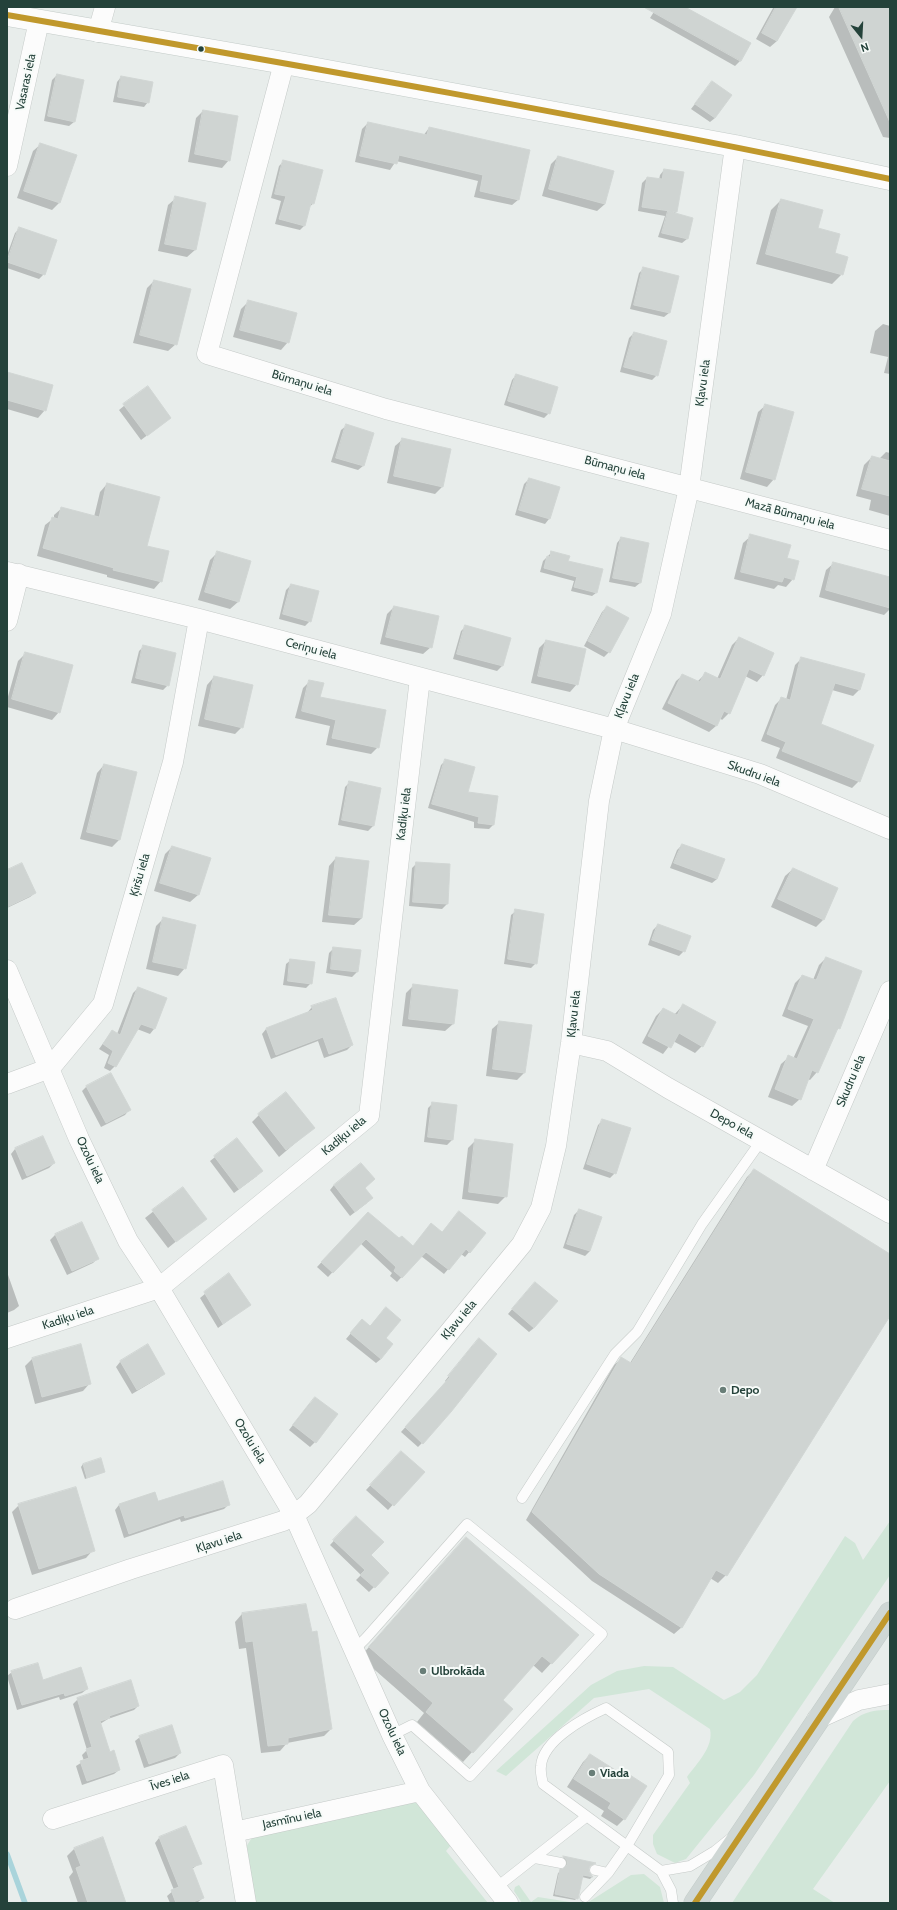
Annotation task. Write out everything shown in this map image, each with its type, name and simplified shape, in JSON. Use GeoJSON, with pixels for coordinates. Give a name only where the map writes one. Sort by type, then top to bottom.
{"type":"FeatureCollection","features":[{"type":"Feature","properties":{"kind":"main road"},"geometry":{"type":"LineString","coordinates":[[695,1903],[817,1719],[890,1613]]}},
{"type":"Feature","properties":{"kind":"street"},"geometry":{"type":"LineString","coordinates":[[98,32],[105,7]]}},
{"type":"Feature","properties":{"kind":"street"},"geometry":{"type":"LineString","coordinates":[[7,15],[98,32],[284,63],[735,146],[890,179]]}},
{"type":"Feature","properties":{"kind":"street","name":"Vasaras iela"},"geometry":{"type":"LineString","coordinates":[[7,166],[39,21]]}},
{"type":"Feature","properties":{"kind":"street","name":"Būmaņu iela"},"geometry":{"type":"LineString","coordinates":[[284,63],[207,354],[386,409],[689,488]]}},
{"type":"Feature","properties":{"kind":"street","name":"Kļavu iela"},"geometry":{"type":"LineString","coordinates":[[15,1609],[131,1569],[262,1528],[294,1515],[308,1504],[522,1244],[540,1208],[556,1146],[571,1043],[599,801],[614,729],[661,614],[689,488],[735,146]]}},
{"type":"Feature","properties":{"kind":"street","name":"Mazā Būmaņu iela"},"geometry":{"type":"LineString","coordinates":[[689,488],[890,540]]}},
{"type":"Feature","properties":{"kind":"street"},"geometry":{"type":"LineString","coordinates":[[7,621],[13,573]]}},
{"type":"Feature","properties":{"kind":"street","name":"Ceriņu iela"},"geometry":{"type":"LineString","coordinates":[[13,573],[199,620],[614,729]]}},
{"type":"Feature","properties":{"kind":"street","name":"Ķiršu iela"},"geometry":{"type":"LineString","coordinates":[[7,1084],[50,1068],[103,1004],[173,762],[199,620]]}},
{"type":"Feature","properties":{"kind":"street","name":"Kadiķu iela"},"geometry":{"type":"LineString","coordinates":[[7,1338],[159,1288],[369,1116],[420,678]]}},
{"type":"Feature","properties":{"kind":"street","name":"Skudru iela"},"geometry":{"type":"LineString","coordinates":[[614,729],[760,774],[890,829]]}},
{"type":"Feature","properties":{"kind":"street","name":"Ozolu iela"},"geometry":{"type":"LineString","coordinates":[[7,970],[79,1139],[128,1241],[159,1288],[294,1515],[392,1735],[420,1791],[502,1895]]}},
{"type":"Feature","properties":{"kind":"street","name":"Skudru iela"},"geometry":{"type":"LineString","coordinates":[[813,1170],[890,992]]}},
{"type":"Feature","properties":{"kind":"street","name":"Depo iela"},"geometry":{"type":"LineString","coordinates":[[571,1043],[607,1051],[668,1088],[890,1213]]}},
{"type":"Feature","properties":{"kind":"street"},"geometry":{"type":"LineString","coordinates":[[817,1719],[859,1700],[890,1694]]}},
{"type":"Feature","properties":{"kind":"street","name":"Īves iela"},"geometry":{"type":"LineString","coordinates":[[53,1819],[223,1765],[234,1832]]}},
{"type":"Feature","properties":{"kind":"street","name":"Jasmīnu iela"},"geometry":{"type":"LineString","coordinates":[[234,1832],[420,1791]]}},
{"type":"Feature","properties":{"kind":"street"},"geometry":{"type":"LineString","coordinates":[[234,1832],[246,1903]]}},
{"type":"Feature","properties":{"kind":"lane"},"geometry":{"type":"LineString","coordinates":[[522,1498],[615,1354],[637,1332],[702,1224],[761,1140]]}},
{"type":"Feature","properties":{"kind":"lane"},"geometry":{"type":"LineString","coordinates":[[355,1649],[467,1524],[602,1634],[470,1776],[412,1725],[392,1735]]}},
{"type":"Feature","properties":{"kind":"lane"},"geometry":{"type":"LineString","coordinates":[[585,1897],[608,1873],[627,1846],[670,1775],[668,1752],[606,1708],[584,1718],[547,1747],[541,1766],[543,1784],[586,1817],[627,1846],[661,1871],[671,1890],[672,1903]]}},
{"type":"Feature","properties":{"kind":"lane"},"geometry":{"type":"LineString","coordinates":[[502,1895],[535,1858],[586,1817]]}},
{"type":"Feature","properties":{"kind":"lane"},"geometry":{"type":"LineString","coordinates":[[661,1871],[690,1866],[715,1851],[747,1824]]}},
{"type":"Feature","properties":{"kind":"lane"},"geometry":{"type":"LineString","coordinates":[[535,1858],[562,1863]]}},
{"type":"Feature","properties":{"kind":"lane"},"geometry":{"type":"LineString","coordinates":[[595,1870],[608,1873]]}},
{"type":"Feature","properties":{"kind":"green space"},"geometry":{"type":"Polygon","coordinates":[[[890,1521],[890,1575],[754,1775],[686,1859],[675,1863],[657,1854],[653,1844],[653,1835],[690,1783],[687,1777],[704,1754],[710,1742],[710,1729],[649,1689],[594,1698],[506,1776],[496,1771],[591,1685],[617,1671],[644,1666],[673,1667],[724,1700],[740,1692],[757,1675],[845,1536],[855,1543],[863,1560],[890,1521]]]}},
{"type":"Feature","properties":{"kind":"green space"},"geometry":{"type":"Polygon","coordinates":[[[890,1710],[890,1781],[813,1889],[835,1903],[732,1903],[853,1721],[861,1715],[870,1712],[890,1710]]]}},
{"type":"Feature","properties":{"kind":"green space"},"geometry":{"type":"Polygon","coordinates":[[[413,1802],[421,1805],[452,1844],[446,1851],[488,1903],[256,1903],[246,1847],[253,1836],[413,1802]]]}},
{"type":"Feature","properties":{"kind":"green space"},"geometry":{"type":"Polygon","coordinates":[[[644,1874],[660,1887],[664,1903],[587,1903],[631,1875],[644,1874]]]}},
{"type":"Feature","properties":{"kind":"green space"},"geometry":{"type":"Polygon","coordinates":[[[519,1885],[531,1902],[538,1897],[576,1903],[522,1903],[514,1891],[515,1887],[519,1885]]]}},
{"type":"Feature","properties":{"kind":"building"},"geometry":{"type":"Polygon","coordinates":[[[644,7],[685,7],[751,43],[741,61],[644,7]]]}},
{"type":"Feature","properties":{"kind":"building"},"geometry":{"type":"Polygon","coordinates":[[[776,7],[797,7],[777,41],[762,33],[776,7]]]}},
{"type":"Feature","properties":{"kind":"building"},"geometry":{"type":"Polygon","coordinates":[[[839,7],[890,7],[890,122],[839,7]]]}},
{"type":"Feature","properties":{"kind":"building"},"geometry":{"type":"Polygon","coordinates":[[[57,74],[84,80],[75,122],[48,116],[57,74]]]}},
{"type":"Feature","properties":{"kind":"building"},"geometry":{"type":"Polygon","coordinates":[[[121,76],[153,82],[149,103],[118,97],[121,76]]]}},
{"type":"Feature","properties":{"kind":"building"},"geometry":{"type":"Polygon","coordinates":[[[712,81],[732,95],[715,118],[695,104],[712,81]]]}},
{"type":"Feature","properties":{"kind":"building"},"geometry":{"type":"Polygon","coordinates":[[[203,110],[238,116],[230,161],[195,154],[203,110]]]}},
{"type":"Feature","properties":{"kind":"building"},"geometry":{"type":"Polygon","coordinates":[[[368,122],[427,135],[429,127],[530,150],[519,200],[480,191],[483,175],[399,155],[397,164],[360,156],[368,122]]]}},
{"type":"Feature","properties":{"kind":"building"},"geometry":{"type":"Polygon","coordinates":[[[40,143],[77,155],[60,203],[24,191],[40,143]]]}},
{"type":"Feature","properties":{"kind":"building"},"geometry":{"type":"Polygon","coordinates":[[[558,156],[614,171],[605,204],[549,189],[558,156]]]}},
{"type":"Feature","properties":{"kind":"building"},"geometry":{"type":"Polygon","coordinates":[[[283,160],[323,170],[314,204],[311,203],[305,226],[279,219],[286,196],[275,194],[283,160]]]}},
{"type":"Feature","properties":{"kind":"building"},"geometry":{"type":"Polygon","coordinates":[[[664,169],[684,172],[677,212],[642,207],[647,177],[662,179],[664,169]]]}},
{"type":"Feature","properties":{"kind":"building"},"geometry":{"type":"Polygon","coordinates":[[[175,196],[206,203],[196,250],[165,244],[175,196]]]}},
{"type":"Feature","properties":{"kind":"building"},"geometry":{"type":"Polygon","coordinates":[[[781,199],[823,210],[818,228],[840,234],[835,253],[848,257],[843,275],[766,254],[781,199]]]}},
{"type":"Feature","properties":{"kind":"building"},"geometry":{"type":"Polygon","coordinates":[[[668,211],[693,218],[688,239],[662,233],[668,211]]]}},
{"type":"Feature","properties":{"kind":"building"},"geometry":{"type":"Polygon","coordinates":[[[19,227],[57,240],[45,275],[7,262],[19,227]]]}},
{"type":"Feature","properties":{"kind":"building"},"geometry":{"type":"Polygon","coordinates":[[[643,267],[679,276],[670,313],[634,305],[643,267]]]}},
{"type":"Feature","properties":{"kind":"building"},"geometry":{"type":"Polygon","coordinates":[[[154,280],[191,289],[177,345],[140,335],[154,280]]]}},
{"type":"Feature","properties":{"kind":"building"},"geometry":{"type":"Polygon","coordinates":[[[248,300],[297,313],[289,343],[240,330],[248,300]]]}},
{"type":"Feature","properties":{"kind":"building"},"geometry":{"type":"Polygon","coordinates":[[[634,332],[667,341],[658,376],[624,367],[634,332]]]}},
{"type":"Feature","properties":{"kind":"building"},"geometry":{"type":"Polygon","coordinates":[[[7,372],[53,385],[46,411],[7,400],[7,372]]]}},
{"type":"Feature","properties":{"kind":"building"},"geometry":{"type":"Polygon","coordinates":[[[516,374],[558,387],[550,414],[508,401],[516,374]]]}},
{"type":"Feature","properties":{"kind":"building"},"geometry":{"type":"Polygon","coordinates":[[[148,386],[171,418],[147,436],[123,404],[148,386]]]}},
{"type":"Feature","properties":{"kind":"building"},"geometry":{"type":"Polygon","coordinates":[[[765,404],[794,412],[775,480],[746,472],[765,404]]]}},
{"type":"Feature","properties":{"kind":"building"},"geometry":{"type":"Polygon","coordinates":[[[346,424],[374,433],[364,466],[336,458],[346,424]]]}},
{"type":"Feature","properties":{"kind":"building"},"geometry":{"type":"Polygon","coordinates":[[[402,438],[451,449],[443,487],[394,476],[402,438]]]}},
{"type":"Feature","properties":{"kind":"building"},"geometry":{"type":"Polygon","coordinates":[[[872,456],[890,461],[890,496],[862,489],[872,456]]]}},
{"type":"Feature","properties":{"kind":"building"},"geometry":{"type":"Polygon","coordinates":[[[529,478],[560,487],[550,519],[519,510],[529,478]]]}},
{"type":"Feature","properties":{"kind":"building"},"geometry":{"type":"Polygon","coordinates":[[[107,483],[160,497],[147,546],[169,551],[162,582],[113,570],[114,568],[43,548],[52,517],[58,519],[61,507],[99,517],[107,483]]]}},
{"type":"Feature","properties":{"kind":"building"},"geometry":{"type":"Polygon","coordinates":[[[750,534],[791,545],[787,558],[799,561],[794,580],[784,577],[782,582],[741,572],[750,534]]]}},
{"type":"Feature","properties":{"kind":"building"},"geometry":{"type":"Polygon","coordinates":[[[621,537],[649,543],[641,583],[613,578],[621,537]]]}},
{"type":"Feature","properties":{"kind":"building"},"geometry":{"type":"Polygon","coordinates":[[[217,551],[251,561],[239,602],[205,592],[217,551]]]}},
{"type":"Feature","properties":{"kind":"building"},"geometry":{"type":"Polygon","coordinates":[[[551,551],[570,556],[568,561],[603,569],[597,593],[574,587],[577,577],[544,568],[547,556],[550,557],[551,551]]]}},
{"type":"Feature","properties":{"kind":"building"},"geometry":{"type":"Polygon","coordinates":[[[833,562],[890,577],[890,608],[826,590],[833,562]]]}},
{"type":"Feature","properties":{"kind":"building"},"geometry":{"type":"Polygon","coordinates":[[[291,584],[319,591],[311,622],[283,614],[291,584]]]}},
{"type":"Feature","properties":{"kind":"building"},"geometry":{"type":"Polygon","coordinates":[[[394,606],[439,616],[432,648],[386,637],[394,606]]]}},
{"type":"Feature","properties":{"kind":"building"},"geometry":{"type":"Polygon","coordinates":[[[607,606],[629,618],[610,653],[588,641],[607,606]]]}},
{"type":"Feature","properties":{"kind":"building"},"geometry":{"type":"Polygon","coordinates":[[[465,625],[511,638],[503,666],[457,654],[465,625]]]}},
{"type":"Feature","properties":{"kind":"building"},"geometry":{"type":"Polygon","coordinates":[[[739,637],[774,653],[764,676],[749,669],[730,714],[724,711],[717,726],[668,703],[682,674],[700,682],[705,672],[720,679],[739,637]]]}},
{"type":"Feature","properties":{"kind":"building"},"geometry":{"type":"Polygon","coordinates":[[[546,640],[586,649],[578,685],[538,676],[546,640]]]}},
{"type":"Feature","properties":{"kind":"building"},"geometry":{"type":"Polygon","coordinates":[[[143,645],[176,653],[169,686],[136,678],[143,645]]]}},
{"type":"Feature","properties":{"kind":"building"},"geometry":{"type":"Polygon","coordinates":[[[25,652],[73,665],[60,713],[12,699],[25,652]]]}},
{"type":"Feature","properties":{"kind":"building"},"geometry":{"type":"Polygon","coordinates":[[[801,657],[865,674],[860,690],[835,683],[821,724],[874,745],[860,782],[782,751],[786,742],[767,734],[781,697],[790,700],[801,657]]]}},
{"type":"Feature","properties":{"kind":"building"},"geometry":{"type":"Polygon","coordinates":[[[214,676],[253,685],[243,728],[205,719],[214,676]]]}},
{"type":"Feature","properties":{"kind":"building"},"geometry":{"type":"Polygon","coordinates":[[[309,680],[324,683],[320,697],[386,710],[379,748],[332,738],[336,720],[302,711],[309,680]]]}},
{"type":"Feature","properties":{"kind":"building"},"geometry":{"type":"Polygon","coordinates":[[[445,759],[475,767],[468,792],[498,796],[494,825],[478,823],[479,817],[432,804],[445,759]]]}},
{"type":"Feature","properties":{"kind":"building"},"geometry":{"type":"Polygon","coordinates":[[[104,764],[137,772],[120,840],[87,832],[104,764]]]}},
{"type":"Feature","properties":{"kind":"building"},"geometry":{"type":"Polygon","coordinates":[[[349,781],[381,788],[374,826],[342,820],[349,781]]]}},
{"type":"Feature","properties":{"kind":"building"},"geometry":{"type":"Polygon","coordinates":[[[682,844],[725,859],[717,879],[674,863],[682,844]]]}},
{"type":"Feature","properties":{"kind":"building"},"geometry":{"type":"Polygon","coordinates":[[[172,846],[211,858],[199,895],[160,883],[172,846]]]}},
{"type":"Feature","properties":{"kind":"building"},"geometry":{"type":"Polygon","coordinates":[[[336,857],[369,861],[362,918],[329,915],[336,857]]]}},
{"type":"Feature","properties":{"kind":"building"},"geometry":{"type":"Polygon","coordinates":[[[416,862],[450,864],[448,904],[413,902],[416,862]]]}},
{"type":"Feature","properties":{"kind":"building"},"geometry":{"type":"Polygon","coordinates":[[[22,863],[36,893],[7,907],[7,870],[22,863]]]}},
{"type":"Feature","properties":{"kind":"building"},"geometry":{"type":"Polygon","coordinates":[[[793,868],[838,888],[824,920],[778,899],[793,868]]]}},
{"type":"Feature","properties":{"kind":"building"},"geometry":{"type":"Polygon","coordinates":[[[515,909],[544,914],[537,964],[508,959],[515,909]]]}},
{"type":"Feature","properties":{"kind":"building"},"geometry":{"type":"Polygon","coordinates":[[[163,917],[196,925],[186,969],[153,962],[163,917]]]}},
{"type":"Feature","properties":{"kind":"building"},"geometry":{"type":"Polygon","coordinates":[[[658,924],[691,936],[685,952],[652,940],[658,924]]]}},
{"type":"Feature","properties":{"kind":"building"},"geometry":{"type":"Polygon","coordinates":[[[333,947],[361,950],[358,972],[331,969],[333,947]]]}},
{"type":"Feature","properties":{"kind":"building"},"geometry":{"type":"Polygon","coordinates":[[[826,957],[862,971],[840,1029],[838,1028],[818,1073],[812,1070],[801,1100],[775,1089],[788,1055],[797,1059],[814,1019],[788,1009],[802,975],[816,980],[826,957]]]}},
{"type":"Feature","properties":{"kind":"building"},"geometry":{"type":"Polygon","coordinates":[[[290,959],[315,962],[312,984],[288,981],[290,959]]]}},
{"type":"Feature","properties":{"kind":"building"},"geometry":{"type":"Polygon","coordinates":[[[413,984],[458,990],[454,1024],[409,1019],[413,984]]]}},
{"type":"Feature","properties":{"kind":"building"},"geometry":{"type":"Polygon","coordinates":[[[138,987],[167,998],[155,1029],[141,1024],[116,1067],[108,1063],[113,1051],[103,1044],[112,1030],[120,1035],[138,987]]]}},
{"type":"Feature","properties":{"kind":"building"},"geometry":{"type":"Polygon","coordinates":[[[336,998],[353,1045],[329,1054],[323,1037],[276,1055],[266,1028],[313,1010],[311,1006],[336,998]]]}},
{"type":"Feature","properties":{"kind":"building"},"geometry":{"type":"Polygon","coordinates":[[[683,1004],[716,1022],[703,1047],[679,1033],[671,1048],[648,1036],[663,1008],[677,1015],[683,1004]]]}},
{"type":"Feature","properties":{"kind":"building"},"geometry":{"type":"Polygon","coordinates":[[[499,1021],[532,1025],[525,1073],[493,1069],[499,1021]]]}},
{"type":"Feature","properties":{"kind":"building"},"geometry":{"type":"Polygon","coordinates":[[[111,1073],[131,1110],[106,1123],[86,1086],[111,1073]]]}},
{"type":"Feature","properties":{"kind":"building"},"geometry":{"type":"Polygon","coordinates":[[[286,1092],[315,1128],[286,1150],[258,1114],[286,1092]]]}},
{"type":"Feature","properties":{"kind":"building"},"geometry":{"type":"Polygon","coordinates":[[[432,1102],[457,1105],[453,1140],[428,1137],[432,1102]]]}},
{"type":"Feature","properties":{"kind":"building"},"geometry":{"type":"Polygon","coordinates":[[[602,1119],[631,1128],[616,1174],[587,1164],[602,1119]]]}},
{"type":"Feature","properties":{"kind":"building"},"geometry":{"type":"Polygon","coordinates":[[[43,1136],[55,1163],[27,1176],[15,1148],[43,1136]]]}},
{"type":"Feature","properties":{"kind":"building"},"geometry":{"type":"Polygon","coordinates":[[[237,1138],[263,1171],[239,1189],[214,1156],[237,1138]]]}},
{"type":"Feature","properties":{"kind":"building"},"geometry":{"type":"Polygon","coordinates":[[[475,1139],[513,1144],[507,1197],[469,1192],[475,1139]]]}},
{"type":"Feature","properties":{"kind":"building"},"geometry":{"type":"Polygon","coordinates":[[[361,1163],[375,1179],[365,1188],[373,1198],[355,1212],[334,1185],[361,1163]]]}},
{"type":"Feature","properties":{"kind":"building","name":"Depo"},"geometry":{"type":"Polygon","coordinates":[[[754,1169],[890,1254],[890,1316],[727,1576],[716,1570],[682,1628],[599,1574],[532,1512],[621,1357],[631,1363],[754,1169]]]}},
{"type":"Feature","properties":{"kind":"building"},"geometry":{"type":"Polygon","coordinates":[[[183,1187],[207,1219],[176,1242],[152,1210],[183,1187]]]}},
{"type":"Feature","properties":{"kind":"building"},"geometry":{"type":"Polygon","coordinates":[[[579,1209],[602,1217],[590,1251],[567,1244],[579,1209]]]}},
{"type":"Feature","properties":{"kind":"building"},"geometry":{"type":"Polygon","coordinates":[[[459,1211],[486,1233],[470,1253],[466,1249],[449,1270],[426,1252],[402,1278],[394,1271],[396,1267],[366,1239],[333,1273],[321,1262],[368,1212],[399,1238],[402,1236],[413,1246],[431,1223],[442,1232],[459,1211]]]}},
{"type":"Feature","properties":{"kind":"building"},"geometry":{"type":"Polygon","coordinates":[[[82,1222],[99,1259],[72,1271],[55,1234],[82,1222]]]}},
{"type":"Feature","properties":{"kind":"building"},"geometry":{"type":"Polygon","coordinates":[[[229,1273],[251,1305],[223,1324],[204,1292],[229,1273]]]}},
{"type":"Feature","properties":{"kind":"building"},"geometry":{"type":"Polygon","coordinates":[[[535,1282],[558,1301],[534,1328],[512,1309],[535,1282]]]}},
{"type":"Feature","properties":{"kind":"building"},"geometry":{"type":"Polygon","coordinates":[[[386,1307],[401,1320],[386,1338],[393,1344],[381,1359],[350,1333],[362,1319],[370,1326],[386,1307]]]}},
{"type":"Feature","properties":{"kind":"building"},"geometry":{"type":"Polygon","coordinates":[[[479,1338],[497,1354],[451,1412],[423,1444],[405,1427],[450,1377],[448,1376],[479,1338]]]}},
{"type":"Feature","properties":{"kind":"building"},"geometry":{"type":"Polygon","coordinates":[[[81,1344],[91,1384],[42,1397],[32,1358],[81,1344]]]}},
{"type":"Feature","properties":{"kind":"building"},"geometry":{"type":"Polygon","coordinates":[[[148,1344],[165,1374],[137,1390],[120,1361],[148,1344]]]}},
{"type":"Feature","properties":{"kind":"building"},"geometry":{"type":"Polygon","coordinates":[[[315,1397],[338,1414],[316,1443],[293,1425],[315,1397]]]}},
{"type":"Feature","properties":{"kind":"building"},"geometry":{"type":"Polygon","coordinates":[[[401,1451],[425,1472],[394,1506],[370,1485],[401,1451]]]}},
{"type":"Feature","properties":{"kind":"building"},"geometry":{"type":"Polygon","coordinates":[[[101,1458],[105,1472],[87,1478],[83,1464],[101,1458]]]}},
{"type":"Feature","properties":{"kind":"building"},"geometry":{"type":"Polygon","coordinates":[[[223,1481],[230,1505],[185,1518],[184,1515],[129,1534],[119,1504],[155,1492],[158,1501],[223,1481]]]}},
{"type":"Feature","properties":{"kind":"building"},"geometry":{"type":"Polygon","coordinates":[[[76,1487],[95,1551],[39,1569],[18,1504],[76,1487]]]}},
{"type":"Feature","properties":{"kind":"building"},"geometry":{"type":"Polygon","coordinates":[[[356,1516],[384,1542],[371,1555],[389,1573],[375,1588],[360,1575],[365,1570],[333,1540],[356,1516]]]}},
{"type":"Feature","properties":{"kind":"building"},"geometry":{"type":"Polygon","coordinates":[[[466,1537],[579,1635],[552,1664],[542,1656],[503,1700],[513,1709],[473,1753],[426,1712],[433,1703],[369,1647],[466,1537]]]}},
{"type":"Feature","properties":{"kind":"building"},"geometry":{"type":"Polygon","coordinates":[[[306,1604],[312,1632],[317,1631],[332,1729],[288,1738],[288,1744],[268,1746],[253,1641],[246,1642],[242,1613],[306,1604]]]}},
{"type":"Feature","properties":{"kind":"building"},"geometry":{"type":"Polygon","coordinates":[[[38,1663],[43,1680],[81,1667],[88,1689],[65,1696],[64,1693],[22,1705],[11,1671],[38,1663]]]}},
{"type":"Feature","properties":{"kind":"building"},"geometry":{"type":"Polygon","coordinates":[[[131,1680],[139,1706],[109,1716],[110,1718],[100,1721],[110,1752],[114,1750],[120,1770],[87,1781],[80,1761],[89,1758],[86,1749],[92,1747],[77,1698],[131,1680]]]}},
{"type":"Feature","properties":{"kind":"building"},"geometry":{"type":"Polygon","coordinates":[[[172,1725],[181,1753],[149,1764],[139,1736],[172,1725]]]}},
{"type":"Feature","properties":{"kind":"building"},"geometry":{"type":"Polygon","coordinates":[[[590,1754],[628,1778],[630,1775],[647,1786],[625,1820],[608,1808],[611,1803],[574,1779],[590,1754]]]}},
{"type":"Feature","properties":{"kind":"building"},"geometry":{"type":"Polygon","coordinates":[[[186,1826],[202,1864],[192,1867],[204,1898],[190,1903],[176,1903],[171,1890],[179,1887],[159,1837],[186,1826]]]}},
{"type":"Feature","properties":{"kind":"building"},"geometry":{"type":"Polygon","coordinates":[[[103,1837],[126,1903],[88,1903],[76,1868],[81,1866],[74,1848],[103,1837]]]}},
{"type":"Feature","properties":{"kind":"building"},"geometry":{"type":"Polygon","coordinates":[[[563,1856],[596,1863],[591,1865],[589,1868],[589,1872],[593,1877],[583,1875],[578,1899],[555,1894],[560,1869],[563,1869],[567,1865],[567,1861],[563,1856]]]}},
{"type":"Feature","properties":{"kind":"waterway"},"geometry":{"type":"LineString","coordinates":[[7,1854],[25,1903]]}},
{"type":"Feature","properties":{"kind":"transit line"},"geometry":{"type":"LineString","coordinates":[[7,15],[560,113],[890,179]]}},
{"type":"Feature","properties":{"kind":"transit line"},"geometry":{"type":"LineString","coordinates":[[695,1903],[890,1613]]}},
{"type":"Feature","properties":{"kind":"place","name":"Depo"},"geometry":{"type":"Point","coordinates":[723,1390]}},
{"type":"Feature","properties":{"kind":"place","name":"Ulbrokāda"},"geometry":{"type":"Point","coordinates":[423,1671]}},
{"type":"Feature","properties":{"kind":"place","name":"Viada"},"geometry":{"type":"Point","coordinates":[592,1773]}}]}
